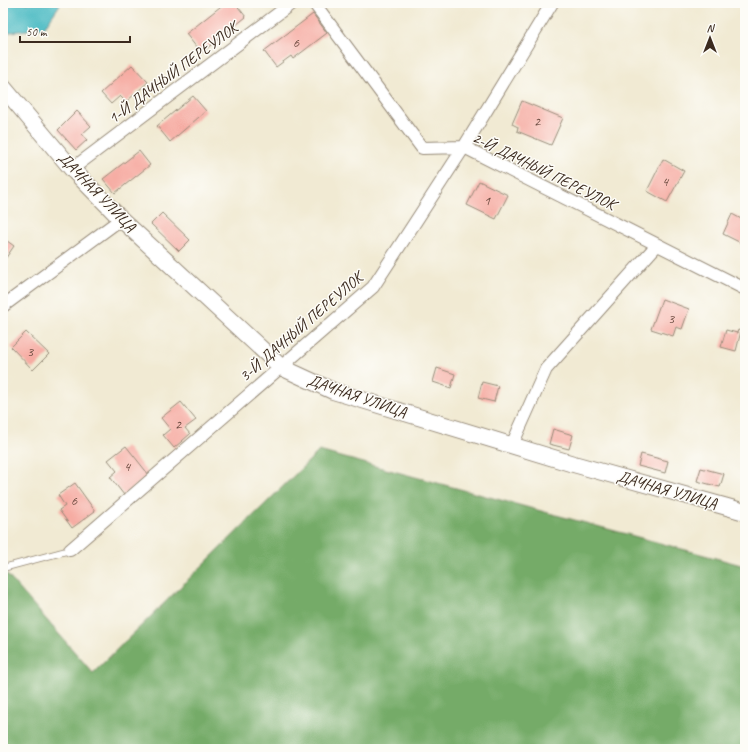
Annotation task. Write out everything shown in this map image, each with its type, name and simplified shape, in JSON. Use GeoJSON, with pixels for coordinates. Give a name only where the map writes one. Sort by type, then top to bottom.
{"type":"FeatureCollection","features":[{"type":"Feature","properties":{"kind":"street","name":"1-Й ДАЧНЫЙ ПЕРЕУЛОК"},"geometry":{"type":"LineString","coordinates":[[72,169],[292,3]]}},
{"type":"Feature","properties":{"kind":"street","name":"2-Й ДАЧНЫЙ ПЕРЕУЛОК"},"geometry":{"type":"LineString","coordinates":[[314,3],[422,148],[464,147],[745,289]]}},
{"type":"Feature","properties":{"kind":"street","name":"3-Й ДАЧНЫЙ ПЕРЕУЛОК"},"geometry":{"type":"LineString","coordinates":[[70,550],[373,287],[464,147],[552,3]]}},
{"type":"Feature","properties":{"kind":"street","name":"ДАЧНАЯ УЛИЦА"},"geometry":{"type":"LineString","coordinates":[[3,87],[72,169],[121,219],[281,367],[333,391],[570,463],[745,512]]}},
{"type":"Feature","properties":{"kind":"street"},"geometry":{"type":"LineString","coordinates":[[3,306],[121,219]]}},
{"type":"Feature","properties":{"kind":"street"},"geometry":{"type":"LineString","coordinates":[[512,445],[546,369],[656,245]]}},
{"type":"Feature","properties":{"kind":"lane"},"geometry":{"type":"LineString","coordinates":[[3,568],[70,550]]}},
{"type":"Feature","properties":{"kind":"green space"},"geometry":{"type":"Polygon","coordinates":[[[319,451],[745,566],[745,749],[3,749],[3,570],[93,673],[319,451]]]}},
{"type":"Feature","properties":{"kind":"water"},"geometry":{"type":"Polygon","coordinates":[[[3,3],[61,3],[44,28],[3,33],[3,3]]]}},
{"type":"Feature","properties":{"kind":"building"},"geometry":{"type":"Polygon","coordinates":[[[225,3],[235,3],[246,17],[201,53],[186,34],[225,3]]]}},
{"type":"Feature","properties":{"kind":"building"},"geometry":{"type":"Polygon","coordinates":[[[313,14],[327,33],[293,59],[291,56],[276,67],[264,51],[313,14]]]}},
{"type":"Feature","properties":{"kind":"building"},"geometry":{"type":"Polygon","coordinates":[[[132,65],[148,82],[126,102],[120,96],[111,104],[101,93],[132,65]]]}},
{"type":"Feature","properties":{"kind":"building"},"geometry":{"type":"Polygon","coordinates":[[[193,96],[206,111],[170,142],[157,126],[193,96]]]}},
{"type":"Feature","properties":{"kind":"building"},"geometry":{"type":"Polygon","coordinates":[[[522,101],[563,118],[551,145],[517,131],[518,127],[512,124],[522,101]]]}},
{"type":"Feature","properties":{"kind":"building"},"geometry":{"type":"Polygon","coordinates":[[[77,111],[91,126],[82,134],[87,140],[76,150],[58,130],[77,111]]]}},
{"type":"Feature","properties":{"kind":"building"},"geometry":{"type":"Polygon","coordinates":[[[139,151],[150,165],[115,193],[103,179],[139,151]]]}},
{"type":"Feature","properties":{"kind":"building"},"geometry":{"type":"Polygon","coordinates":[[[663,159],[684,171],[667,202],[647,191],[663,159]]]}},
{"type":"Feature","properties":{"kind":"building"},"geometry":{"type":"Polygon","coordinates":[[[479,181],[508,195],[496,219],[467,205],[479,181]]]}},
{"type":"Feature","properties":{"kind":"building"},"geometry":{"type":"Polygon","coordinates":[[[162,213],[190,240],[179,251],[151,224],[162,213]]]}},
{"type":"Feature","properties":{"kind":"building"},"geometry":{"type":"Polygon","coordinates":[[[732,214],[745,221],[745,235],[741,243],[723,234],[732,214]]]}},
{"type":"Feature","properties":{"kind":"building"},"geometry":{"type":"Polygon","coordinates":[[[3,238],[14,246],[3,262],[3,238]]]}},
{"type":"Feature","properties":{"kind":"building"},"geometry":{"type":"Polygon","coordinates":[[[662,299],[689,309],[682,329],[676,327],[673,336],[651,329],[662,299]]]}},
{"type":"Feature","properties":{"kind":"building"},"geometry":{"type":"Polygon","coordinates":[[[726,330],[737,333],[738,330],[741,331],[736,351],[721,347],[726,330]]]}},
{"type":"Feature","properties":{"kind":"building"},"geometry":{"type":"Polygon","coordinates":[[[26,332],[49,354],[33,370],[11,347],[26,332]]]}},
{"type":"Feature","properties":{"kind":"building"},"geometry":{"type":"Polygon","coordinates":[[[437,368],[455,374],[451,388],[433,382],[437,368]]]}},
{"type":"Feature","properties":{"kind":"building"},"geometry":{"type":"Polygon","coordinates":[[[482,382],[498,386],[494,402],[478,398],[482,382]]]}},
{"type":"Feature","properties":{"kind":"building"},"geometry":{"type":"Polygon","coordinates":[[[181,402],[196,420],[185,428],[190,434],[174,448],[163,435],[170,429],[161,418],[181,402]]]}},
{"type":"Feature","properties":{"kind":"building"},"geometry":{"type":"Polygon","coordinates":[[[553,429],[573,435],[569,449],[549,444],[553,429]]]}},
{"type":"Feature","properties":{"kind":"building"},"geometry":{"type":"Polygon","coordinates":[[[126,446],[149,475],[124,495],[110,477],[117,471],[108,460],[126,446]]]}},
{"type":"Feature","properties":{"kind":"building"},"geometry":{"type":"Polygon","coordinates":[[[641,454],[668,461],[665,473],[638,466],[641,454]]]}},
{"type":"Feature","properties":{"kind":"building"},"geometry":{"type":"Polygon","coordinates":[[[701,468],[724,474],[720,487],[697,481],[701,468]]]}},
{"type":"Feature","properties":{"kind":"building"},"geometry":{"type":"Polygon","coordinates":[[[75,483],[95,511],[72,528],[59,510],[65,506],[58,495],[75,483]]]}}]}
